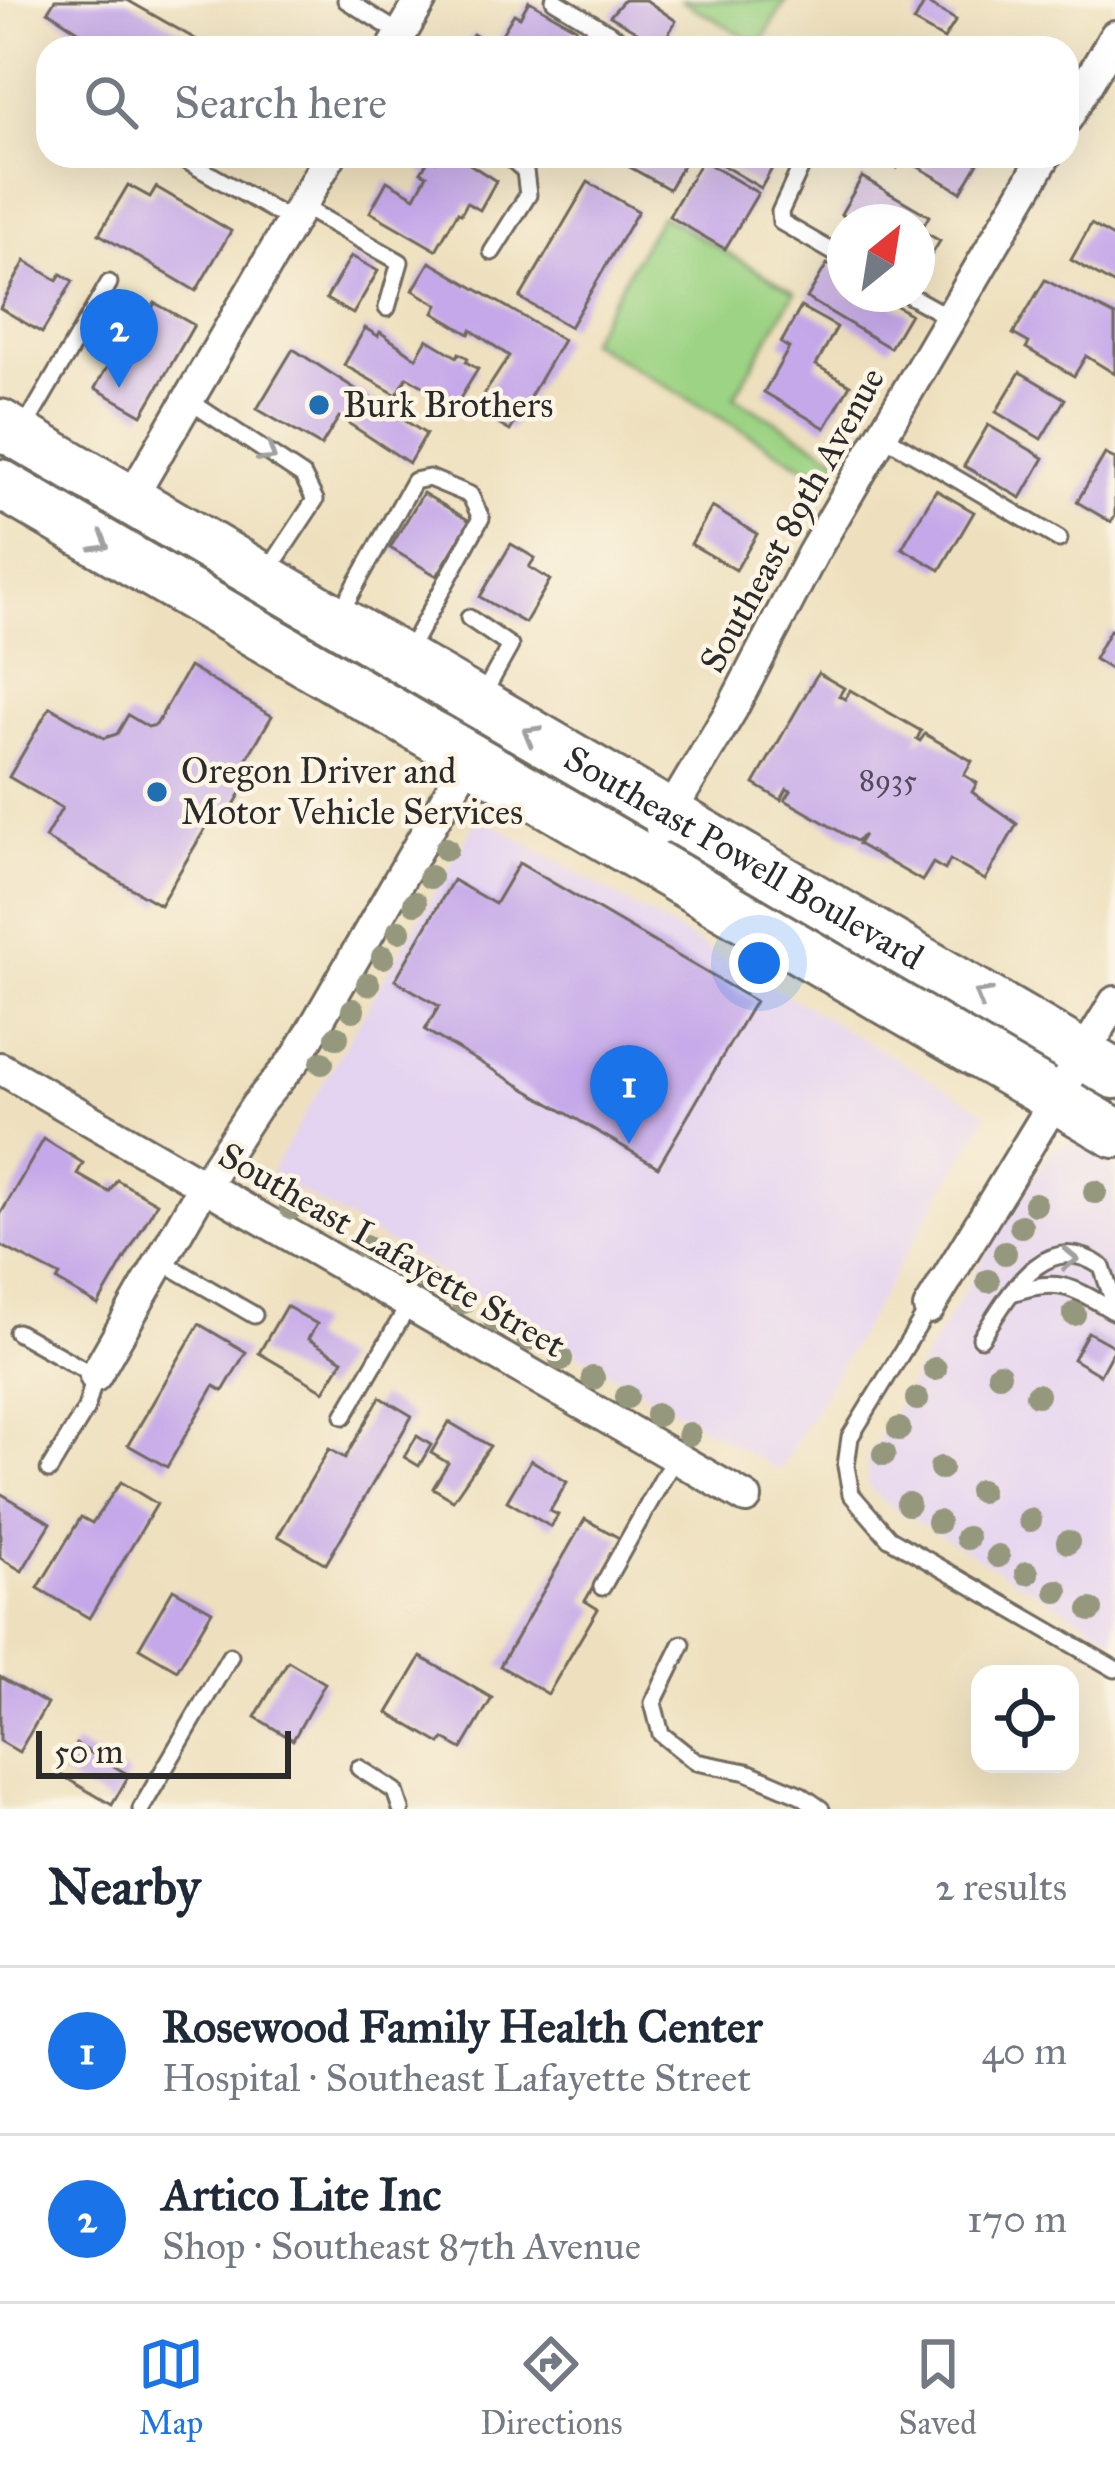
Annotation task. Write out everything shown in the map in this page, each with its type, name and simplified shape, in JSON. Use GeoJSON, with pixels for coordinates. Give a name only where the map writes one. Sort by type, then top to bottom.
{"type":"FeatureCollection","features":[{"type":"Feature","properties":{"kind":"main road","name":"Southeast Powell Boulevard"},"geometry":{"type":"LineString","coordinates":[[10,430],[1099,1064]]}},
{"type":"Feature","properties":{"kind":"main road","name":"Southeast Powell Boulevard"},"geometry":{"type":"LineString","coordinates":[[0,484],[1115,1133]]}},
{"type":"Feature","properties":{"kind":"street"},"geometry":{"type":"LineString","coordinates":[[400,36],[421,0]]}},
{"type":"Feature","properties":{"kind":"street"},"geometry":{"type":"LineString","coordinates":[[1079,98],[1115,36]]}},
{"type":"Feature","properties":{"kind":"street"},"geometry":{"type":"LineString","coordinates":[[130,500],[323,168]]}},
{"type":"Feature","properties":{"kind":"street","name":"Southeast 89th Avenue"},"geometry":{"type":"LineString","coordinates":[[642,858],[732,709],[813,553],[1038,168]]}},
{"type":"Feature","properties":{"kind":"street"},"geometry":{"type":"LineString","coordinates":[[95,1376],[203,1187],[256,1106],[297,1057],[470,757]]}},
{"type":"Feature","properties":{"kind":"street"},"geometry":{"type":"LineString","coordinates":[[929,1308],[1056,1099],[1099,1064],[1115,1002]]}},
{"type":"Feature","properties":{"kind":"street","name":"Southeast Lafayette Street"},"geometry":{"type":"LineString","coordinates":[[0,1068],[746,1498]]}},
{"type":"Feature","properties":{"kind":"lane"},"geometry":{"type":"LineString","coordinates":[[346,0],[391,36]]}},
{"type":"Feature","properties":{"kind":"lane"},"geometry":{"type":"LineString","coordinates":[[554,0],[614,36]]}},
{"type":"Feature","properties":{"kind":"lane"},"geometry":{"type":"LineString","coordinates":[[202,168],[400,262],[387,308]]}},
{"type":"Feature","properties":{"kind":"lane"},"geometry":{"type":"LineString","coordinates":[[492,252],[528,195],[522,168]]}},
{"type":"Feature","properties":{"kind":"lane"},"geometry":{"type":"LineString","coordinates":[[800,168],[780,212],[781,222],[827,249]]}},
{"type":"Feature","properties":{"kind":"lane"},"geometry":{"type":"LineString","coordinates":[[10,430],[109,283]]}},
{"type":"Feature","properties":{"kind":"lane"},"geometry":{"type":"LineString","coordinates":[[935,310],[950,318]]}},
{"type":"Feature","properties":{"kind":"lane"},"geometry":{"type":"LineString","coordinates":[[188,400],[303,476],[315,500],[263,578]]}},
{"type":"Feature","properties":{"kind":"lane"},"geometry":{"type":"LineString","coordinates":[[882,435],[1059,539]]}},
{"type":"Feature","properties":{"kind":"lane"},"geometry":{"type":"LineString","coordinates":[[336,620],[414,481],[429,478],[470,495],[482,518],[404,660]]}},
{"type":"Feature","properties":{"kind":"lane"},"geometry":{"type":"LineString","coordinates":[[469,618],[510,646],[478,703]]}},
{"type":"Feature","properties":{"kind":"lane"},"geometry":{"type":"LineString","coordinates":[[981,1338],[1010,1294],[1033,1268],[1051,1258],[1076,1254],[1102,1267],[1115,1309]]}},
{"type":"Feature","properties":{"kind":"lane"},"geometry":{"type":"LineString","coordinates":[[160,1261],[254,1315]]}},
{"type":"Feature","properties":{"kind":"lane"},"geometry":{"type":"LineString","coordinates":[[1010,1294],[1057,1283],[1115,1309]]}},
{"type":"Feature","properties":{"kind":"lane"},"geometry":{"type":"LineString","coordinates":[[344,1416],[410,1303]]}},
{"type":"Feature","properties":{"kind":"lane"},"geometry":{"type":"LineString","coordinates":[[929,1308],[850,1437],[846,1466],[851,1494],[889,1538],[1115,1669]]}},
{"type":"Feature","properties":{"kind":"lane"},"geometry":{"type":"LineString","coordinates":[[16,1332],[95,1376],[86,1409],[49,1470]]}},
{"type":"Feature","properties":{"kind":"lane"},"geometry":{"type":"LineString","coordinates":[[602,1587],[675,1457]]}},
{"type":"Feature","properties":{"kind":"lane"},"geometry":{"type":"LineString","coordinates":[[682,1644],[652,1703],[661,1735],[696,1762],[747,1772],[802,1795],[821,1809]]}},
{"type":"Feature","properties":{"kind":"lane"},"geometry":{"type":"LineString","coordinates":[[141,1809],[230,1655]]}},
{"type":"Feature","properties":{"kind":"lane"},"geometry":{"type":"LineString","coordinates":[[359,1768],[395,1791],[401,1809]]}},
{"type":"Feature","properties":{"kind":"shaded area"},"geometry":{"type":"Polygon","coordinates":[[[479,816],[988,1113],[779,1471],[270,1174],[479,816]]]}},
{"type":"Feature","properties":{"kind":"shaded area"},"geometry":{"type":"Polygon","coordinates":[[[1070,1141],[1081,1142],[1115,1163],[1115,1638],[885,1503],[867,1478],[867,1458],[1024,1188],[1051,1152],[1070,1141]]]}},
{"type":"Feature","properties":{"kind":"green space"},"geometry":{"type":"Polygon","coordinates":[[[681,0],[786,0],[765,36],[744,36],[681,0]]]}},
{"type":"Feature","properties":{"kind":"green space"},"geometry":{"type":"Polygon","coordinates":[[[661,215],[795,292],[734,397],[841,459],[828,480],[588,341],[661,215]]]}},
{"type":"Feature","properties":{"kind":"building"},"geometry":{"type":"Polygon","coordinates":[[[55,0],[127,0],[190,36],[86,36],[48,11],[55,0]]]}},
{"type":"Feature","properties":{"kind":"building"},"geometry":{"type":"Polygon","coordinates":[[[624,0],[646,0],[676,21],[667,36],[644,36],[610,16],[624,0]]]}},
{"type":"Feature","properties":{"kind":"building"},"geometry":{"type":"Polygon","coordinates":[[[529,1],[576,28],[571,36],[501,36],[514,14],[520,17],[529,1]]]}},
{"type":"Feature","properties":{"kind":"building"},"geometry":{"type":"Polygon","coordinates":[[[925,2],[956,20],[946,36],[914,22],[925,2]]]}},
{"type":"Feature","properties":{"kind":"building"},"geometry":{"type":"Polygon","coordinates":[[[423,168],[476,168],[496,181],[480,210],[467,203],[458,212],[436,250],[370,212],[387,181],[415,197],[427,175],[421,172],[423,168]]]}},
{"type":"Feature","properties":{"kind":"building"},"geometry":{"type":"Polygon","coordinates":[[[631,168],[681,168],[669,189],[631,168]]]}},
{"type":"Feature","properties":{"kind":"building"},"geometry":{"type":"Polygon","coordinates":[[[697,168],[716,168],[758,193],[725,249],[669,216],[697,168]]]}},
{"type":"Feature","properties":{"kind":"building"},"geometry":{"type":"Polygon","coordinates":[[[727,168],[772,168],[761,188],[727,168]]]}},
{"type":"Feature","properties":{"kind":"building"},"geometry":{"type":"Polygon","coordinates":[[[920,168],[975,168],[961,192],[920,168]]]}},
{"type":"Feature","properties":{"kind":"building"},"geometry":{"type":"Polygon","coordinates":[[[862,177],[908,204],[847,204],[862,177]]]}},
{"type":"Feature","properties":{"kind":"building"},"geometry":{"type":"Polygon","coordinates":[[[588,182],[638,211],[570,327],[520,298],[588,182]]]}},
{"type":"Feature","properties":{"kind":"building"},"geometry":{"type":"Polygon","coordinates":[[[128,185],[150,197],[156,187],[231,231],[196,291],[99,234],[128,185]]]}},
{"type":"Feature","properties":{"kind":"building"},"geometry":{"type":"Polygon","coordinates":[[[1091,224],[1115,238],[1115,285],[1071,260],[1091,224]]]}},
{"type":"Feature","properties":{"kind":"building"},"geometry":{"type":"Polygon","coordinates":[[[351,256],[378,271],[353,314],[326,299],[351,256]]]}},
{"type":"Feature","properties":{"kind":"building"},"geometry":{"type":"Polygon","coordinates":[[[25,261],[57,280],[61,274],[73,281],[42,333],[0,308],[25,261]]]}},
{"type":"Feature","properties":{"kind":"building"},"geometry":{"type":"Polygon","coordinates":[[[430,262],[563,340],[510,431],[474,410],[509,356],[471,330],[469,334],[434,313],[438,305],[413,290],[430,262]]]}},
{"type":"Feature","properties":{"kind":"building"},"geometry":{"type":"Polygon","coordinates":[[[827,264],[827,310],[807,298],[827,264]]]}},
{"type":"Feature","properties":{"kind":"building"},"geometry":{"type":"Polygon","coordinates":[[[1045,280],[1115,316],[1115,374],[1086,356],[1074,376],[1026,348],[1029,343],[1013,334],[1045,280]]]}},
{"type":"Feature","properties":{"kind":"building"},"geometry":{"type":"Polygon","coordinates":[[[155,303],[194,325],[142,415],[95,388],[112,358],[120,362],[155,303]]]}},
{"type":"Feature","properties":{"kind":"building"},"geometry":{"type":"Polygon","coordinates":[[[801,307],[837,327],[816,365],[850,385],[825,428],[764,392],[789,348],[781,343],[801,307]]]}},
{"type":"Feature","properties":{"kind":"building"},"geometry":{"type":"Polygon","coordinates":[[[830,312],[907,312],[910,314],[890,348],[830,312]]]}},
{"type":"Feature","properties":{"kind":"building"},"geometry":{"type":"Polygon","coordinates":[[[365,328],[378,336],[380,332],[416,358],[427,339],[457,357],[459,353],[468,358],[466,362],[478,369],[456,405],[407,377],[397,395],[344,365],[365,328]]]}},
{"type":"Feature","properties":{"kind":"building","name":"Burk Brothers"},"geometry":{"type":"Polygon","coordinates":[[[293,349],[426,434],[409,463],[339,417],[321,446],[257,409],[293,349]]]}},
{"type":"Feature","properties":{"kind":"building"},"geometry":{"type":"Polygon","coordinates":[[[1020,372],[1065,399],[1041,439],[996,412],[1020,372]]]}},
{"type":"Feature","properties":{"kind":"building"},"geometry":{"type":"Polygon","coordinates":[[[988,425],[1044,458],[1021,498],[964,466],[988,425]]]}},
{"type":"Feature","properties":{"kind":"building"},"geometry":{"type":"Polygon","coordinates":[[[1105,454],[1115,459],[1115,516],[1111,522],[1077,502],[1105,454]]]}},
{"type":"Feature","properties":{"kind":"building"},"geometry":{"type":"Polygon","coordinates":[[[936,490],[974,512],[940,570],[902,548],[936,490]]]}},
{"type":"Feature","properties":{"kind":"building"},"geometry":{"type":"Polygon","coordinates":[[[423,493],[470,521],[437,576],[390,548],[423,493]]]}},
{"type":"Feature","properties":{"kind":"building"},"geometry":{"type":"Polygon","coordinates":[[[712,507],[757,534],[736,570],[691,544],[712,507]]]}},
{"type":"Feature","properties":{"kind":"building"},"geometry":{"type":"Polygon","coordinates":[[[511,544],[535,558],[529,567],[550,580],[525,623],[480,597],[511,544]]]}},
{"type":"Feature","properties":{"kind":"building"},"geometry":{"type":"Polygon","coordinates":[[[1110,630],[1115,633],[1115,672],[1094,659],[1110,630]]]}},
{"type":"Feature","properties":{"kind":"building","name":"Oregon Driver and Motor Vehicle Services"},"geometry":{"type":"Polygon","coordinates":[[[189,667],[272,716],[240,770],[251,776],[222,825],[211,819],[160,905],[45,838],[62,808],[9,777],[50,707],[104,738],[117,734],[128,715],[148,727],[156,725],[189,667]]]}},
{"type":"Feature","properties":{"kind":"building"},"geometry":{"type":"Polygon","coordinates":[[[818,673],[844,688],[839,696],[845,699],[850,690],[921,731],[920,741],[925,734],[972,761],[964,775],[977,783],[972,792],[1017,824],[985,880],[950,860],[945,870],[933,863],[922,881],[858,844],[864,835],[856,841],[785,800],[791,791],[787,789],[781,800],[754,784],[818,673]]]}},
{"type":"Feature","properties":{"kind":"building"},"geometry":{"type":"Polygon","coordinates":[[[519,863],[755,1001],[658,1167],[425,1030],[439,1006],[395,980],[453,880],[495,904],[519,863]]]}},
{"type":"Feature","properties":{"kind":"building"},"geometry":{"type":"Polygon","coordinates":[[[44,1139],[83,1163],[77,1174],[109,1192],[117,1180],[157,1203],[98,1305],[57,1281],[60,1276],[0,1245],[0,1215],[44,1139]]]}},
{"type":"Feature","properties":{"kind":"building"},"geometry":{"type":"Polygon","coordinates":[[[286,1306],[317,1324],[308,1339],[343,1360],[324,1391],[259,1353],[286,1306]]]}},
{"type":"Feature","properties":{"kind":"building"},"geometry":{"type":"Polygon","coordinates":[[[199,1324],[246,1352],[223,1391],[214,1386],[167,1467],[128,1445],[199,1324]]]}},
{"type":"Feature","properties":{"kind":"building"},"geometry":{"type":"Polygon","coordinates":[[[1088,1332],[1115,1347],[1100,1375],[1073,1359],[1088,1332]]]}},
{"type":"Feature","properties":{"kind":"building"},"geometry":{"type":"Polygon","coordinates":[[[380,1397],[412,1416],[326,1564],[278,1536],[329,1449],[345,1458],[380,1397]]]}},
{"type":"Feature","properties":{"kind":"building"},"geometry":{"type":"Polygon","coordinates":[[[449,1422],[490,1446],[453,1500],[433,1488],[448,1463],[431,1453],[449,1422]]]}},
{"type":"Feature","properties":{"kind":"building"},"geometry":{"type":"Polygon","coordinates":[[[417,1436],[431,1445],[419,1466],[404,1457],[417,1436]]]}},
{"type":"Feature","properties":{"kind":"building"},"geometry":{"type":"Polygon","coordinates":[[[531,1460],[567,1482],[550,1511],[558,1515],[551,1527],[507,1501],[531,1460]]]}},
{"type":"Feature","properties":{"kind":"building"},"geometry":{"type":"Polygon","coordinates":[[[121,1482],[157,1504],[89,1618],[38,1588],[81,1517],[92,1523],[121,1482]]]}},
{"type":"Feature","properties":{"kind":"building"},"geometry":{"type":"Polygon","coordinates":[[[0,1493],[51,1523],[22,1571],[0,1558],[0,1493]]]}},
{"type":"Feature","properties":{"kind":"building"},"geometry":{"type":"Polygon","coordinates":[[[585,1519],[621,1539],[585,1601],[598,1609],[548,1694],[500,1666],[585,1519]]]}},
{"type":"Feature","properties":{"kind":"building"},"geometry":{"type":"Polygon","coordinates":[[[173,1589],[212,1611],[177,1670],[139,1648],[173,1589]]]}},
{"type":"Feature","properties":{"kind":"building"},"geometry":{"type":"Polygon","coordinates":[[[421,1657],[492,1698],[462,1749],[444,1739],[441,1744],[388,1713],[421,1657]]]}},
{"type":"Feature","properties":{"kind":"building"},"geometry":{"type":"Polygon","coordinates":[[[288,1661],[325,1683],[293,1740],[255,1717],[288,1661]]]}},
{"type":"Feature","properties":{"kind":"building"},"geometry":{"type":"Polygon","coordinates":[[[0,1677],[47,1704],[19,1752],[0,1741],[0,1677]]]}},
{"type":"Feature","properties":{"kind":"building"},"geometry":{"type":"Polygon","coordinates":[[[76,1744],[129,1775],[112,1805],[59,1774],[76,1744]]]}},
{"type":"Feature","properties":{"kind":"place","name":"Artico Lite Inc"},"geometry":{"type":"Point","coordinates":[119,388]}},
{"type":"Feature","properties":{"kind":"place","name":"Burk Brothers"},"geometry":{"type":"Point","coordinates":[319,405]}},
{"type":"Feature","properties":{"kind":"place","name":"Oregon Driver and Motor Vehicle Services"},"geometry":{"type":"Point","coordinates":[157,792]}},
{"type":"Feature","properties":{"kind":"place","name":"Rosewood Family Health Center"},"geometry":{"type":"Point","coordinates":[629,1144]}}]}
